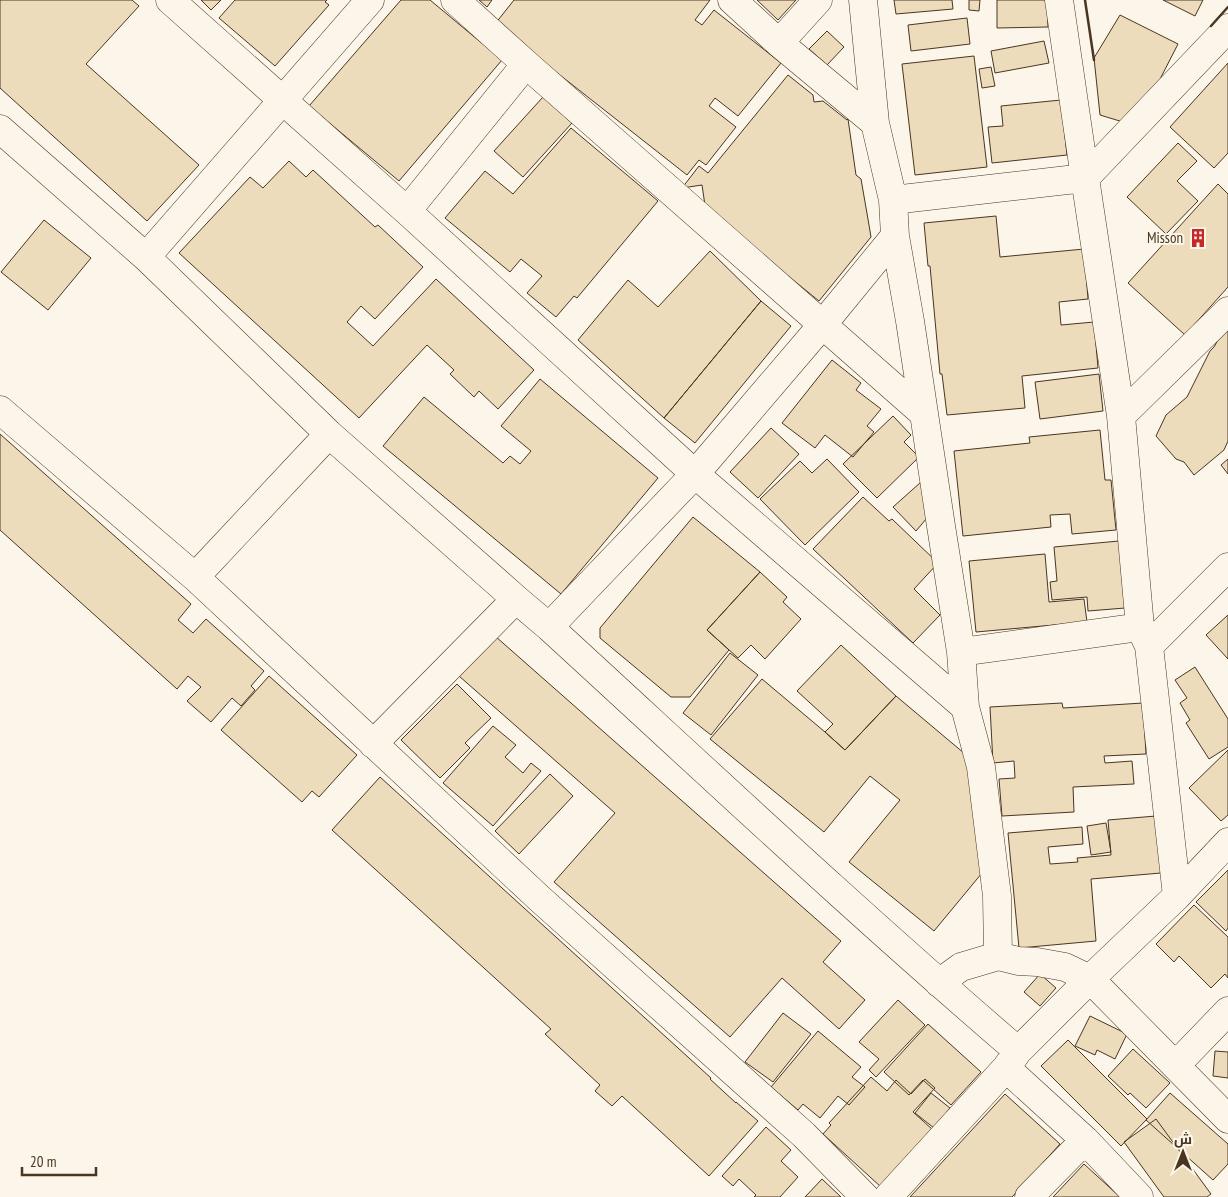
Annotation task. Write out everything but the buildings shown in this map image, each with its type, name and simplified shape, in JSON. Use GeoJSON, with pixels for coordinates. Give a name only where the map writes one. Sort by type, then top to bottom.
{"type":"FeatureCollection","features":[{"type":"Feature","properties":{"kind":"street"},"geometry":{"type":"LineString","coordinates":[[170,0],[407,211],[695,474],[965,707]]}},
{"type":"Feature","properties":{"kind":"street"},"geometry":{"type":"LineString","coordinates":[[146,257],[370,0]]}},
{"type":"Feature","properties":{"kind":"street"},"geometry":{"type":"LineString","coordinates":[[456,0],[526,64],[923,413]]}},
{"type":"Feature","properties":{"kind":"street"},"geometry":{"type":"LineString","coordinates":[[732,0],[779,43],[875,123]]}},
{"type":"Feature","properties":{"kind":"street"},"geometry":{"type":"LineString","coordinates":[[779,43],[818,0]]}},
{"type":"Feature","properties":{"kind":"street"},"geometry":{"type":"LineString","coordinates":[[863,0],[875,123],[893,200],[895,236],[961,652],[965,707],[981,767],[997,896],[998,956]]}},
{"type":"Feature","properties":{"kind":"street"},"geometry":{"type":"LineString","coordinates":[[1059,0],[1084,178],[1121,416],[1144,636],[1177,896]]}},
{"type":"Feature","properties":{"kind":"street"},"geometry":{"type":"LineString","coordinates":[[893,200],[1084,178],[1228,28]]}},
{"type":"Feature","properties":{"kind":"street"},"geometry":{"type":"LineString","coordinates":[[407,211],[526,64]]}},
{"type":"Feature","properties":{"kind":"street"},"geometry":{"type":"LineString","coordinates":[[0,128],[146,257],[329,434],[549,627],[814,871],[940,984],[1139,1197]]}},
{"type":"Feature","properties":{"kind":"street"},"geometry":{"type":"LineString","coordinates":[[549,627],[695,474],[895,236]]}},
{"type":"Feature","properties":{"kind":"street"},"geometry":{"type":"LineString","coordinates":[[1121,416],[1228,311]]}},
{"type":"Feature","properties":{"kind":"street"},"geometry":{"type":"LineString","coordinates":[[0,410],[195,577],[540,899],[804,1136],[865,1197]]}},
{"type":"Feature","properties":{"kind":"street"},"geometry":{"type":"LineString","coordinates":[[195,577],[329,434]]}},
{"type":"Feature","properties":{"kind":"street"},"geometry":{"type":"LineString","coordinates":[[961,652],[1144,636],[1228,567]]}},
{"type":"Feature","properties":{"kind":"street"},"geometry":{"type":"LineString","coordinates":[[373,744],[516,599]]}},
{"type":"Feature","properties":{"kind":"street"},"geometry":{"type":"LineString","coordinates":[[888,1197],[1012,1059],[1090,979],[1177,896],[1228,842]]}},
{"type":"Feature","properties":{"kind":"street"},"geometry":{"type":"LineString","coordinates":[[940,984],[961,968],[998,956],[1065,968],[1090,979],[1228,1119]]}},
{"type":"Feature","properties":{"kind":"street"},"geometry":{"type":"LineString","coordinates":[[1176,1065],[1228,1011]]}},
{"type":"Feature","properties":{"kind":"street"},"geometry":{"type":"LineString","coordinates":[[1029,1197],[1085,1140]]}},
{"type":"Feature","properties":{"kind":"wall"},"geometry":{"type":"LineString","coordinates":[[1085,0],[1094,60]]}},
{"type":"Feature","properties":{"kind":"wall"},"geometry":{"type":"LineString","coordinates":[[1211,26],[1228,7]]}},
{"type":"Feature","properties":{"kind":"place","name":"Misson"},"geometry":{"type":"Point","coordinates":[1198,238]}}]}
